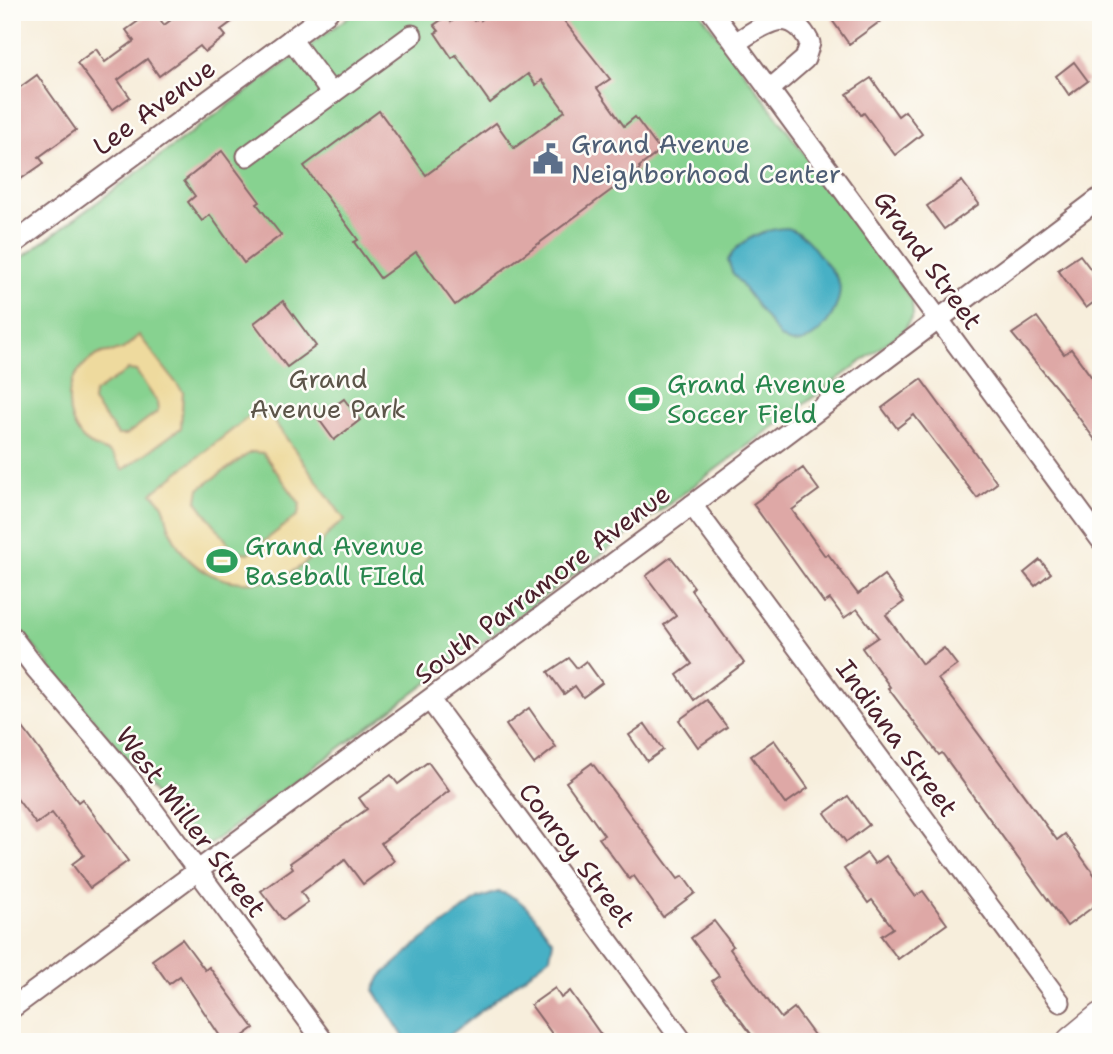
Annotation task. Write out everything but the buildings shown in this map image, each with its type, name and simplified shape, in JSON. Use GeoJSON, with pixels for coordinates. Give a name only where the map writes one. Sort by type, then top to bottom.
{"type":"FeatureCollection","features":[{"type":"Feature","properties":{"kind":"highway"},"geometry":{"type":"LineString","coordinates":[[1072,1042],[1101,1018]]}},
{"type":"Feature","properties":{"kind":"street","name":"Grand Street"},"geometry":{"type":"LineString","coordinates":[[712,12],[1101,540]]}},
{"type":"Feature","properties":{"kind":"street","name":"Lee Avenue"},"geometry":{"type":"LineString","coordinates":[[12,245],[324,13]]}},
{"type":"Feature","properties":{"kind":"street"},"geometry":{"type":"LineString","coordinates":[[735,43],[772,21],[790,20],[803,29],[810,43],[805,59],[769,90]]}},
{"type":"Feature","properties":{"kind":"street"},"geometry":{"type":"LineString","coordinates":[[247,156],[412,35]]}},
{"type":"Feature","properties":{"kind":"street"},"geometry":{"type":"LineString","coordinates":[[291,39],[332,94]]}},
{"type":"Feature","properties":{"kind":"street","name":"South Parramore Avenue"},"geometry":{"type":"LineString","coordinates":[[12,1008],[692,505],[1101,197]]}},
{"type":"Feature","properties":{"kind":"street","name":"Indiana Street"},"geometry":{"type":"LineString","coordinates":[[692,505],[1060,1002]]}},
{"type":"Feature","properties":{"kind":"street","name":"West Miller Street"},"geometry":{"type":"LineString","coordinates":[[12,637],[130,779],[324,1042]]}},
{"type":"Feature","properties":{"kind":"street","name":"Conroy Street"},"geometry":{"type":"LineString","coordinates":[[430,700],[683,1042]]}},
{"type":"Feature","properties":{"kind":"green space","name":"Grand Avenue Park"},"geometry":{"type":"Polygon","coordinates":[[[355,12],[700,12],[912,300],[913,315],[904,330],[210,844],[196,845],[12,618],[12,265],[355,12]]]}},
{"type":"Feature","properties":{"kind":"sand"},"geometry":{"type":"Polygon","coordinates":[[[139,335],[183,392],[181,428],[123,470],[112,454],[88,443],[79,434],[71,417],[69,395],[73,380],[88,361],[102,353],[123,349],[139,335]],[[128,370],[94,393],[93,402],[118,435],[126,435],[158,411],[157,402],[136,371],[128,370]]]}},
{"type":"Feature","properties":{"kind":"sand"},"geometry":{"type":"Polygon","coordinates":[[[251,415],[271,417],[345,520],[328,534],[305,563],[291,572],[259,582],[226,580],[196,566],[184,554],[168,524],[163,505],[152,493],[251,415]],[[251,452],[199,489],[197,501],[234,551],[249,553],[298,515],[300,504],[263,453],[251,452]]]}},
{"type":"Feature","properties":{"kind":"water"},"geometry":{"type":"Polygon","coordinates":[[[787,228],[810,243],[833,273],[839,283],[840,292],[833,314],[826,324],[809,339],[799,342],[789,342],[780,337],[732,272],[728,260],[739,246],[753,236],[787,228]]]}},
{"type":"Feature","properties":{"kind":"water"},"geometry":{"type":"Polygon","coordinates":[[[498,892],[523,904],[536,918],[553,941],[550,957],[441,1042],[407,1042],[374,990],[381,976],[422,940],[478,899],[498,892]]]}},
{"type":"Feature","properties":{"kind":"place","name":"Grand Avenue Neighborhood Center"},"geometry":{"type":"Point","coordinates":[548,159]}},
{"type":"Feature","properties":{"kind":"place","name":"Grand Avenue Soccer Field"},"geometry":{"type":"Point","coordinates":[644,399]}},
{"type":"Feature","properties":{"kind":"place","name":"Grand Avenue Baseball FIeld"},"geometry":{"type":"Point","coordinates":[222,561]}}]}
